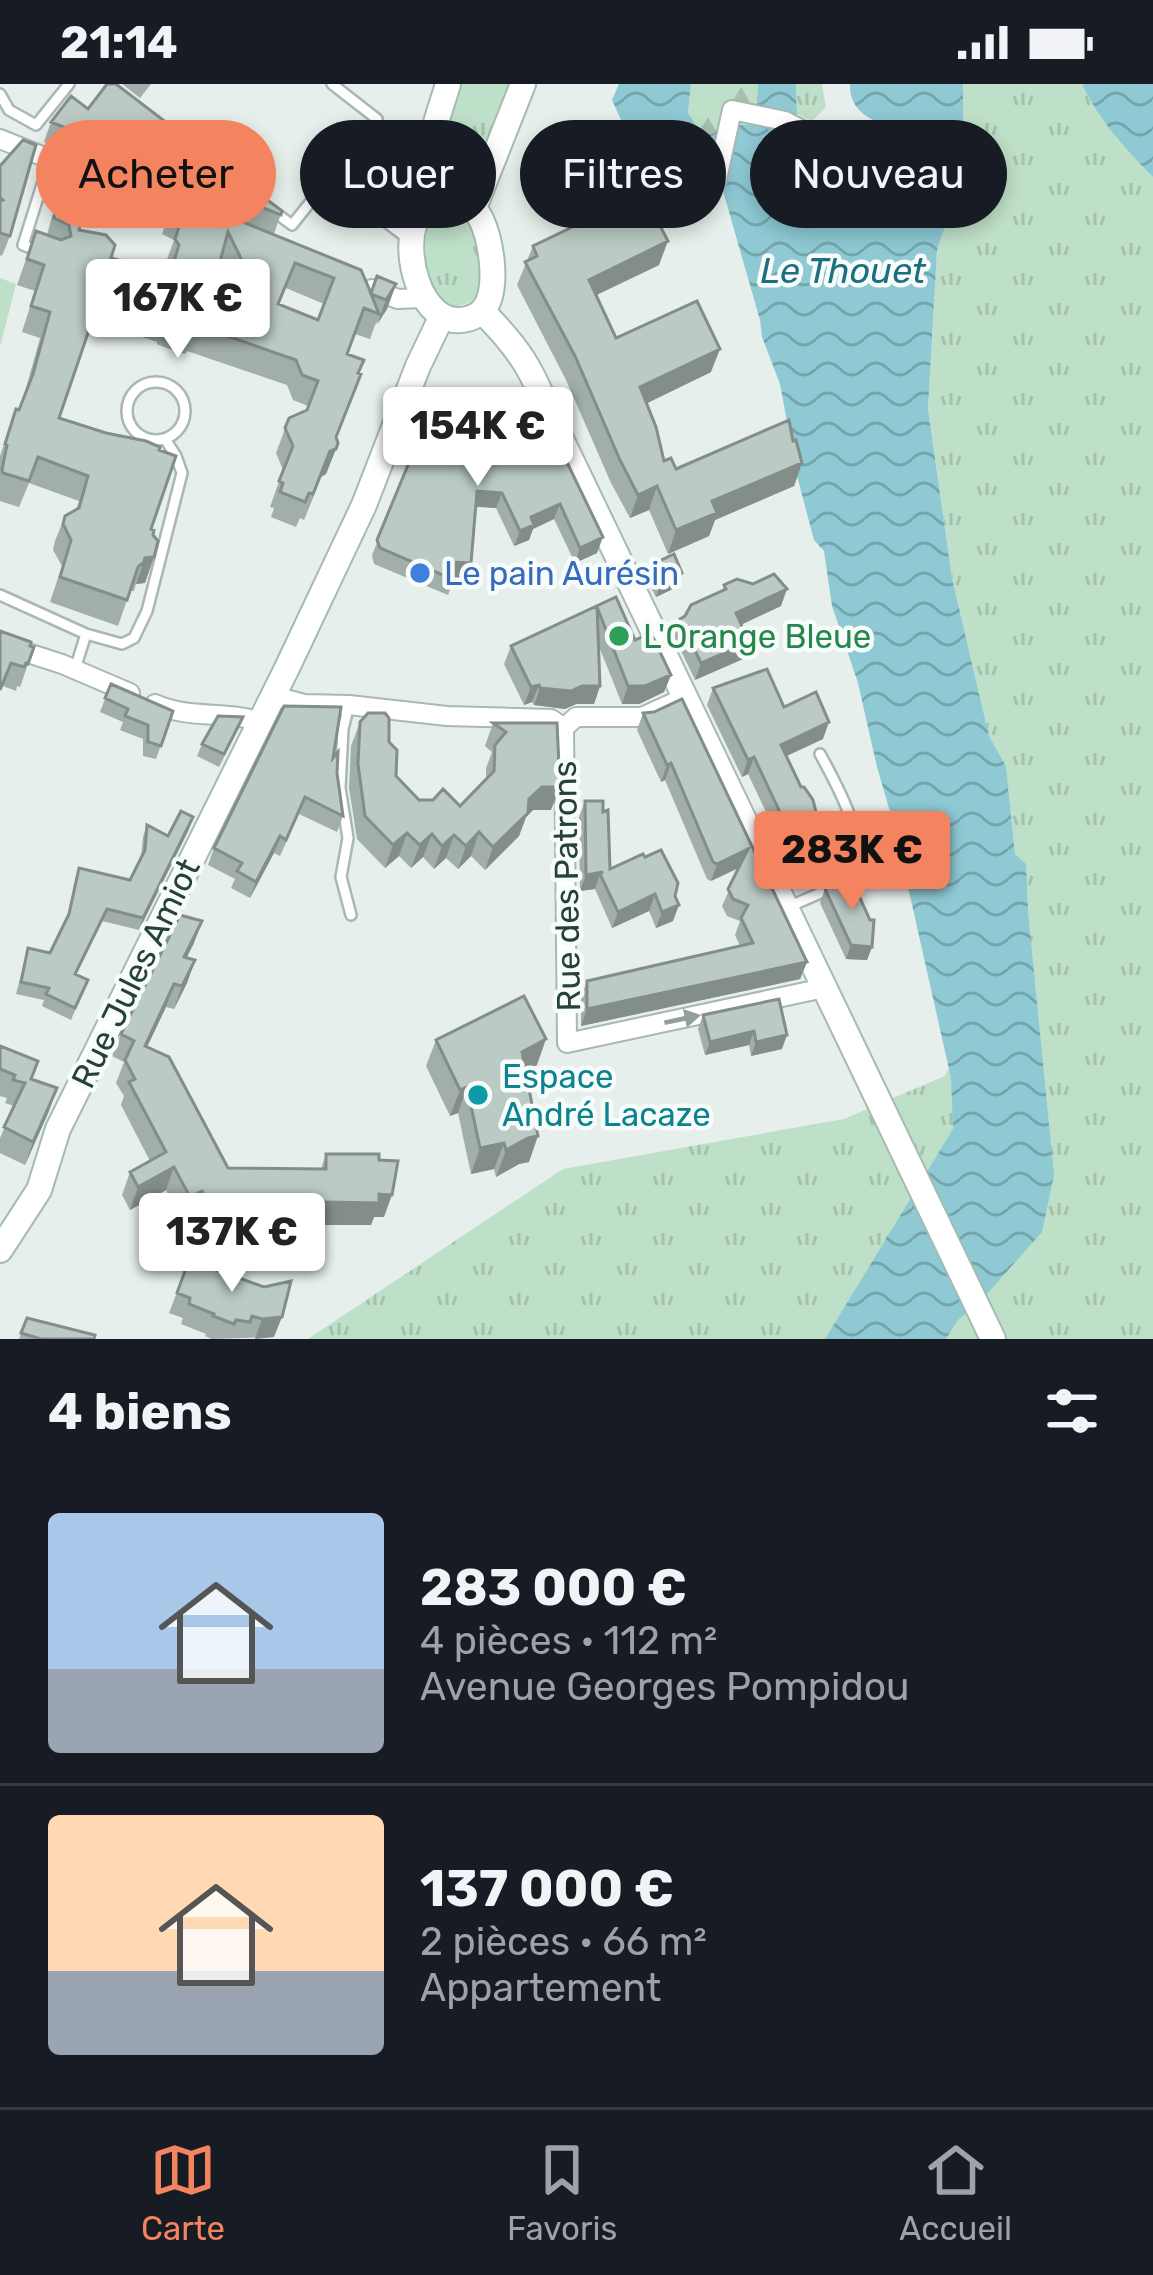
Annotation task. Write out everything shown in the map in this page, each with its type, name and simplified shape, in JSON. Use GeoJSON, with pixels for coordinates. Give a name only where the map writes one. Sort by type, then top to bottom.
{"type":"FeatureCollection","features":[{"type":"Feature","properties":{"kind":"main road"},"geometry":{"type":"LineString","coordinates":[[437,120],[448,84]]}},
{"type":"Feature","properties":{"kind":"main road"},"geometry":{"type":"LineString","coordinates":[[496,152],[523,84]]}},
{"type":"Feature","properties":{"kind":"main road"},"geometry":{"type":"LineString","coordinates":[[413,228],[413,263],[423,298],[441,318],[464,320],[482,311],[490,294],[490,253],[484,228]]}},
{"type":"Feature","properties":{"kind":"main road"},"geometry":{"type":"LineString","coordinates":[[482,311],[512,340],[532,371],[993,1339]]}},
{"type":"Feature","properties":{"kind":"main road","name":"Rue Jules Amiot"},"geometry":{"type":"LineString","coordinates":[[0,1250],[39,1190],[58,1129],[274,696],[364,505],[441,318]]}},
{"type":"Feature","properties":{"kind":"street"},"geometry":{"type":"LineString","coordinates":[[726,134],[731,110],[780,120]]}},
{"type":"Feature","properties":{"kind":"street"},"geometry":{"type":"LineString","coordinates":[[0,139],[36,153]]}},
{"type":"Feature","properties":{"kind":"street"},"geometry":{"type":"LineString","coordinates":[[355,282],[398,299],[423,298]]}},
{"type":"Feature","properties":{"kind":"street"},"geometry":{"type":"LineString","coordinates":[[0,644],[75,669],[177,714],[241,716],[261,722]]}},
{"type":"Feature","properties":{"kind":"street"},"geometry":{"type":"LineString","coordinates":[[274,696],[304,704],[447,716],[551,719],[564,728],[576,717],[642,717],[686,697]]}},
{"type":"Feature","properties":{"kind":"street","name":"Rue des Patrons"},"geometry":{"type":"LineString","coordinates":[[564,728],[567,1043],[824,988]]}},
{"type":"Feature","properties":{"kind":"lane"},"geometry":{"type":"LineString","coordinates":[[0,94],[9,110],[36,125],[69,84]]}},
{"type":"Feature","properties":{"kind":"lane"},"geometry":{"type":"LineString","coordinates":[[332,84],[375,120]]}},
{"type":"Feature","properties":{"kind":"lane"},"geometry":{"type":"LineString","coordinates":[[36,204],[23,245],[54,257]]}},
{"type":"Feature","properties":{"kind":"lane"},"geometry":{"type":"LineString","coordinates":[[276,213],[292,225],[300,215]]}},
{"type":"Feature","properties":{"kind":"lane"},"geometry":{"type":"LineString","coordinates":[[394,228],[411,241]]}},
{"type":"Feature","properties":{"kind":"lane"},"geometry":{"type":"LineString","coordinates":[[148,382],[176,390],[185,408],[181,427],[166,439],[146,440],[127,419],[133,392],[148,382]]}},
{"type":"Feature","properties":{"kind":"lane"},"geometry":{"type":"LineString","coordinates":[[0,595],[86,634],[122,644],[134,638],[147,611],[182,473],[166,439]]}},
{"type":"Feature","properties":{"kind":"lane"},"geometry":{"type":"LineString","coordinates":[[75,669],[86,634]]}},
{"type":"Feature","properties":{"kind":"lane"},"geometry":{"type":"LineString","coordinates":[[349,705],[340,788],[348,838],[341,877],[351,915]]}},
{"type":"Feature","properties":{"kind":"lane"},"geometry":{"type":"LineString","coordinates":[[785,908],[849,876],[856,866],[858,846],[844,796],[820,754]]}},
{"type":"Feature","properties":{"kind":"green space"},"geometry":{"type":"Polygon","coordinates":[[[461,84],[512,84],[496,126],[496,120],[450,120],[461,84]]]}},
{"type":"Feature","properties":{"kind":"green space"},"geometry":{"type":"Polygon","coordinates":[[[691,84],[758,84],[755,120],[750,120],[750,125],[693,120],[688,113],[691,84]]]}},
{"type":"Feature","properties":{"kind":"green space"},"geometry":{"type":"Polygon","coordinates":[[[796,84],[822,84],[826,107],[813,120],[797,114],[796,84]]]}},
{"type":"Feature","properties":{"kind":"green space"},"geometry":{"type":"Polygon","coordinates":[[[963,84],[1082,84],[1105,122],[1153,177],[1153,1339],[308,1339],[563,1169],[844,1119],[945,1076],[1028,912],[1015,854],[1006,766],[989,736],[952,578],[928,409],[937,249],[944,228],[1007,228],[1007,120],[963,120],[963,84]]]}},
{"type":"Feature","properties":{"kind":"green space"},"geometry":{"type":"Polygon","coordinates":[[[428,228],[471,228],[479,286],[469,302],[455,307],[432,291],[428,228]]]}},
{"type":"Feature","properties":{"kind":"green space"},"geometry":{"type":"Polygon","coordinates":[[[0,278],[16,284],[0,347],[0,278]]]}},
{"type":"Feature","properties":{"kind":"water","name":"Le Thouet"},"geometry":{"type":"Polygon","coordinates":[[[619,84],[691,84],[688,113],[693,120],[622,120],[612,100],[619,84]]]}},
{"type":"Feature","properties":{"kind":"water","name":"Le Thouet"},"geometry":{"type":"Polygon","coordinates":[[[758,84],[796,84],[797,114],[793,120],[755,120],[758,84]]]}},
{"type":"Feature","properties":{"kind":"water","name":"Le Thouet"},"geometry":{"type":"Polygon","coordinates":[[[850,84],[963,84],[963,120],[874,120],[853,100],[850,84]]]}},
{"type":"Feature","properties":{"kind":"water"},"geometry":{"type":"Polygon","coordinates":[[[1082,84],[1153,84],[1153,177],[1105,122],[1082,84]]]}},
{"type":"Feature","properties":{"kind":"water","name":"Le Thouet"},"geometry":{"type":"Polygon","coordinates":[[[726,125],[750,125],[750,228],[944,228],[937,250],[928,409],[952,578],[989,736],[1006,766],[1015,854],[1026,864],[1054,1175],[1042,1232],[958,1320],[946,1339],[825,1339],[953,1129],[951,1078],[895,829],[858,683],[832,606],[824,551],[814,540],[797,476],[780,384],[726,201],[726,125]]]}},
{"type":"Feature","properties":{"kind":"building"},"geometry":{"type":"Polygon","coordinates":[[[107,84],[116,84],[163,120],[53,120],[71,96],[88,109],[107,84]]]}},
{"type":"Feature","properties":{"kind":"building"},"geometry":{"type":"Polygon","coordinates":[[[23,140],[36,145],[10,236],[0,233],[0,166],[23,140]]]}},
{"type":"Feature","properties":{"kind":"building"},"geometry":{"type":"Polygon","coordinates":[[[70,228],[106,235],[115,245],[111,258],[170,274],[179,228],[257,228],[361,270],[371,293],[377,276],[396,284],[386,300],[371,294],[379,314],[364,308],[347,354],[364,360],[361,374],[336,437],[336,449],[330,451],[313,494],[305,502],[280,492],[283,483],[279,481],[293,446],[285,428],[289,418],[307,410],[318,381],[302,375],[296,360],[101,295],[59,418],[146,441],[176,456],[151,529],[158,541],[154,557],[145,558],[138,567],[127,600],[60,577],[71,540],[63,524],[65,516],[79,508],[88,476],[38,457],[29,481],[2,470],[5,444],[33,374],[50,312],[31,306],[44,265],[27,259],[36,231],[61,240],[71,236],[70,228]],[[228,232],[212,291],[267,311],[228,232]],[[295,263],[278,304],[318,320],[334,278],[295,263]]]}},
{"type":"Feature","properties":{"kind":"building"},"geometry":{"type":"Polygon","coordinates":[[[570,228],[661,228],[668,241],[589,280],[616,338],[697,301],[720,349],[640,387],[664,461],[671,458],[676,469],[789,420],[802,463],[712,501],[717,513],[676,530],[657,486],[638,495],[620,460],[575,356],[525,262],[537,256],[533,246],[570,228]]]}},
{"type":"Feature","properties":{"kind":"building"},"geometry":{"type":"Polygon","coordinates":[[[427,419],[549,425],[603,537],[580,548],[560,504],[531,517],[534,525],[520,531],[502,493],[477,491],[471,563],[454,562],[454,580],[380,548],[377,540],[427,419]]]}},
{"type":"Feature","properties":{"kind":"building"},"geometry":{"type":"Polygon","coordinates":[[[674,554],[682,573],[661,584],[651,565],[674,554]]]}},
{"type":"Feature","properties":{"kind":"building"},"geometry":{"type":"Polygon","coordinates":[[[774,574],[787,589],[736,613],[749,642],[701,663],[680,619],[691,605],[737,579],[753,584],[774,574]]]}},
{"type":"Feature","properties":{"kind":"building"},"geometry":{"type":"Polygon","coordinates":[[[616,597],[635,640],[651,633],[671,675],[645,686],[628,686],[597,607],[600,686],[571,691],[531,687],[511,646],[616,597]]]}},
{"type":"Feature","properties":{"kind":"building"},"geometry":{"type":"Polygon","coordinates":[[[0,631],[34,647],[24,667],[11,663],[0,690],[0,631]]]}},
{"type":"Feature","properties":{"kind":"building"},"geometry":{"type":"Polygon","coordinates":[[[767,669],[784,707],[816,692],[829,722],[781,745],[801,787],[813,800],[836,861],[819,870],[808,872],[754,757],[748,760],[713,688],[767,669]]]}},
{"type":"Feature","properties":{"kind":"building"},"geometry":{"type":"Polygon","coordinates":[[[111,684],[173,711],[161,746],[148,742],[148,725],[125,716],[128,709],[105,698],[111,684]]]}},
{"type":"Feature","properties":{"kind":"building"},"geometry":{"type":"Polygon","coordinates":[[[682,699],[807,962],[587,1009],[587,981],[753,943],[741,918],[748,905],[733,899],[728,889],[748,849],[713,862],[671,763],[667,765],[643,713],[682,699]]]}},
{"type":"Feature","properties":{"kind":"building"},"geometry":{"type":"Polygon","coordinates":[[[284,706],[341,707],[333,758],[338,752],[343,816],[305,797],[286,840],[280,836],[256,882],[237,871],[242,863],[214,848],[284,706]]]}},
{"type":"Feature","properties":{"kind":"building"},"geometry":{"type":"Polygon","coordinates":[[[368,713],[385,713],[389,718],[389,742],[397,750],[396,776],[419,800],[433,800],[443,789],[460,806],[494,771],[495,745],[506,732],[493,723],[557,723],[560,787],[542,787],[529,799],[528,813],[493,847],[479,832],[466,846],[454,835],[442,846],[432,834],[420,845],[407,833],[393,845],[365,816],[358,764],[360,722],[368,713]]]}},
{"type":"Feature","properties":{"kind":"building"},"geometry":{"type":"Polygon","coordinates":[[[218,716],[243,717],[224,754],[202,744],[218,716]]]}},
{"type":"Feature","properties":{"kind":"building"},"geometry":{"type":"Polygon","coordinates":[[[585,801],[603,801],[603,812],[608,810],[610,869],[661,850],[678,883],[679,905],[662,912],[655,894],[618,912],[603,872],[586,875],[585,801]]]}},
{"type":"Feature","properties":{"kind":"building"},"geometry":{"type":"Polygon","coordinates":[[[181,811],[193,817],[143,918],[107,909],[75,974],[88,980],[75,1008],[46,994],[49,988],[21,982],[28,948],[50,953],[69,914],[79,868],[130,880],[145,850],[147,825],[168,836],[181,811]]]}},
{"type":"Feature","properties":{"kind":"building"},"geometry":{"type":"Polygon","coordinates":[[[851,878],[874,920],[872,947],[851,945],[825,889],[851,878]]]}},
{"type":"Feature","properties":{"kind":"building"},"geometry":{"type":"Polygon","coordinates":[[[180,915],[202,921],[184,957],[195,960],[182,986],[174,984],[145,1046],[169,1057],[228,1168],[326,1169],[326,1154],[379,1154],[379,1160],[398,1161],[392,1195],[379,1194],[379,1203],[326,1202],[326,1211],[309,1210],[309,1217],[250,1217],[250,1210],[211,1207],[202,1191],[190,1197],[174,1167],[138,1187],[130,1172],[166,1152],[129,1082],[135,1079],[125,1060],[134,1041],[121,1034],[180,915]]]}},
{"type":"Feature","properties":{"kind":"building","name":"Espace André Lacaze"},"geometry":{"type":"Polygon","coordinates":[[[524,996],[546,1039],[522,1052],[538,1136],[506,1150],[504,1143],[480,1148],[467,1087],[460,1090],[436,1040],[524,996]]]}},
{"type":"Feature","properties":{"kind":"building"},"geometry":{"type":"Polygon","coordinates":[[[779,999],[787,1035],[756,1042],[754,1031],[710,1042],[703,1015],[779,999]]]}},
{"type":"Feature","properties":{"kind":"building"},"geometry":{"type":"Polygon","coordinates":[[[0,1046],[38,1061],[31,1079],[57,1088],[33,1142],[4,1127],[25,1083],[0,1069],[0,1046]]]}},
{"type":"Feature","properties":{"kind":"building"},"geometry":{"type":"Polygon","coordinates":[[[189,1260],[264,1287],[291,1281],[282,1317],[252,1316],[250,1322],[236,1320],[234,1324],[189,1304],[190,1298],[177,1293],[189,1260]]]}},
{"type":"Feature","properties":{"kind":"building"},"geometry":{"type":"Polygon","coordinates":[[[27,1318],[95,1335],[94,1339],[41,1339],[21,1333],[27,1318]]]}},
{"type":"Feature","properties":{"kind":"place","name":"Le pain Aurésin"},"geometry":{"type":"Point","coordinates":[420,573]}},
{"type":"Feature","properties":{"kind":"place","name":"L'Orange Bleue"},"geometry":{"type":"Point","coordinates":[619,636]}},
{"type":"Feature","properties":{"kind":"place","name":"Espace André Lacaze"},"geometry":{"type":"Point","coordinates":[478,1095]}}]}
